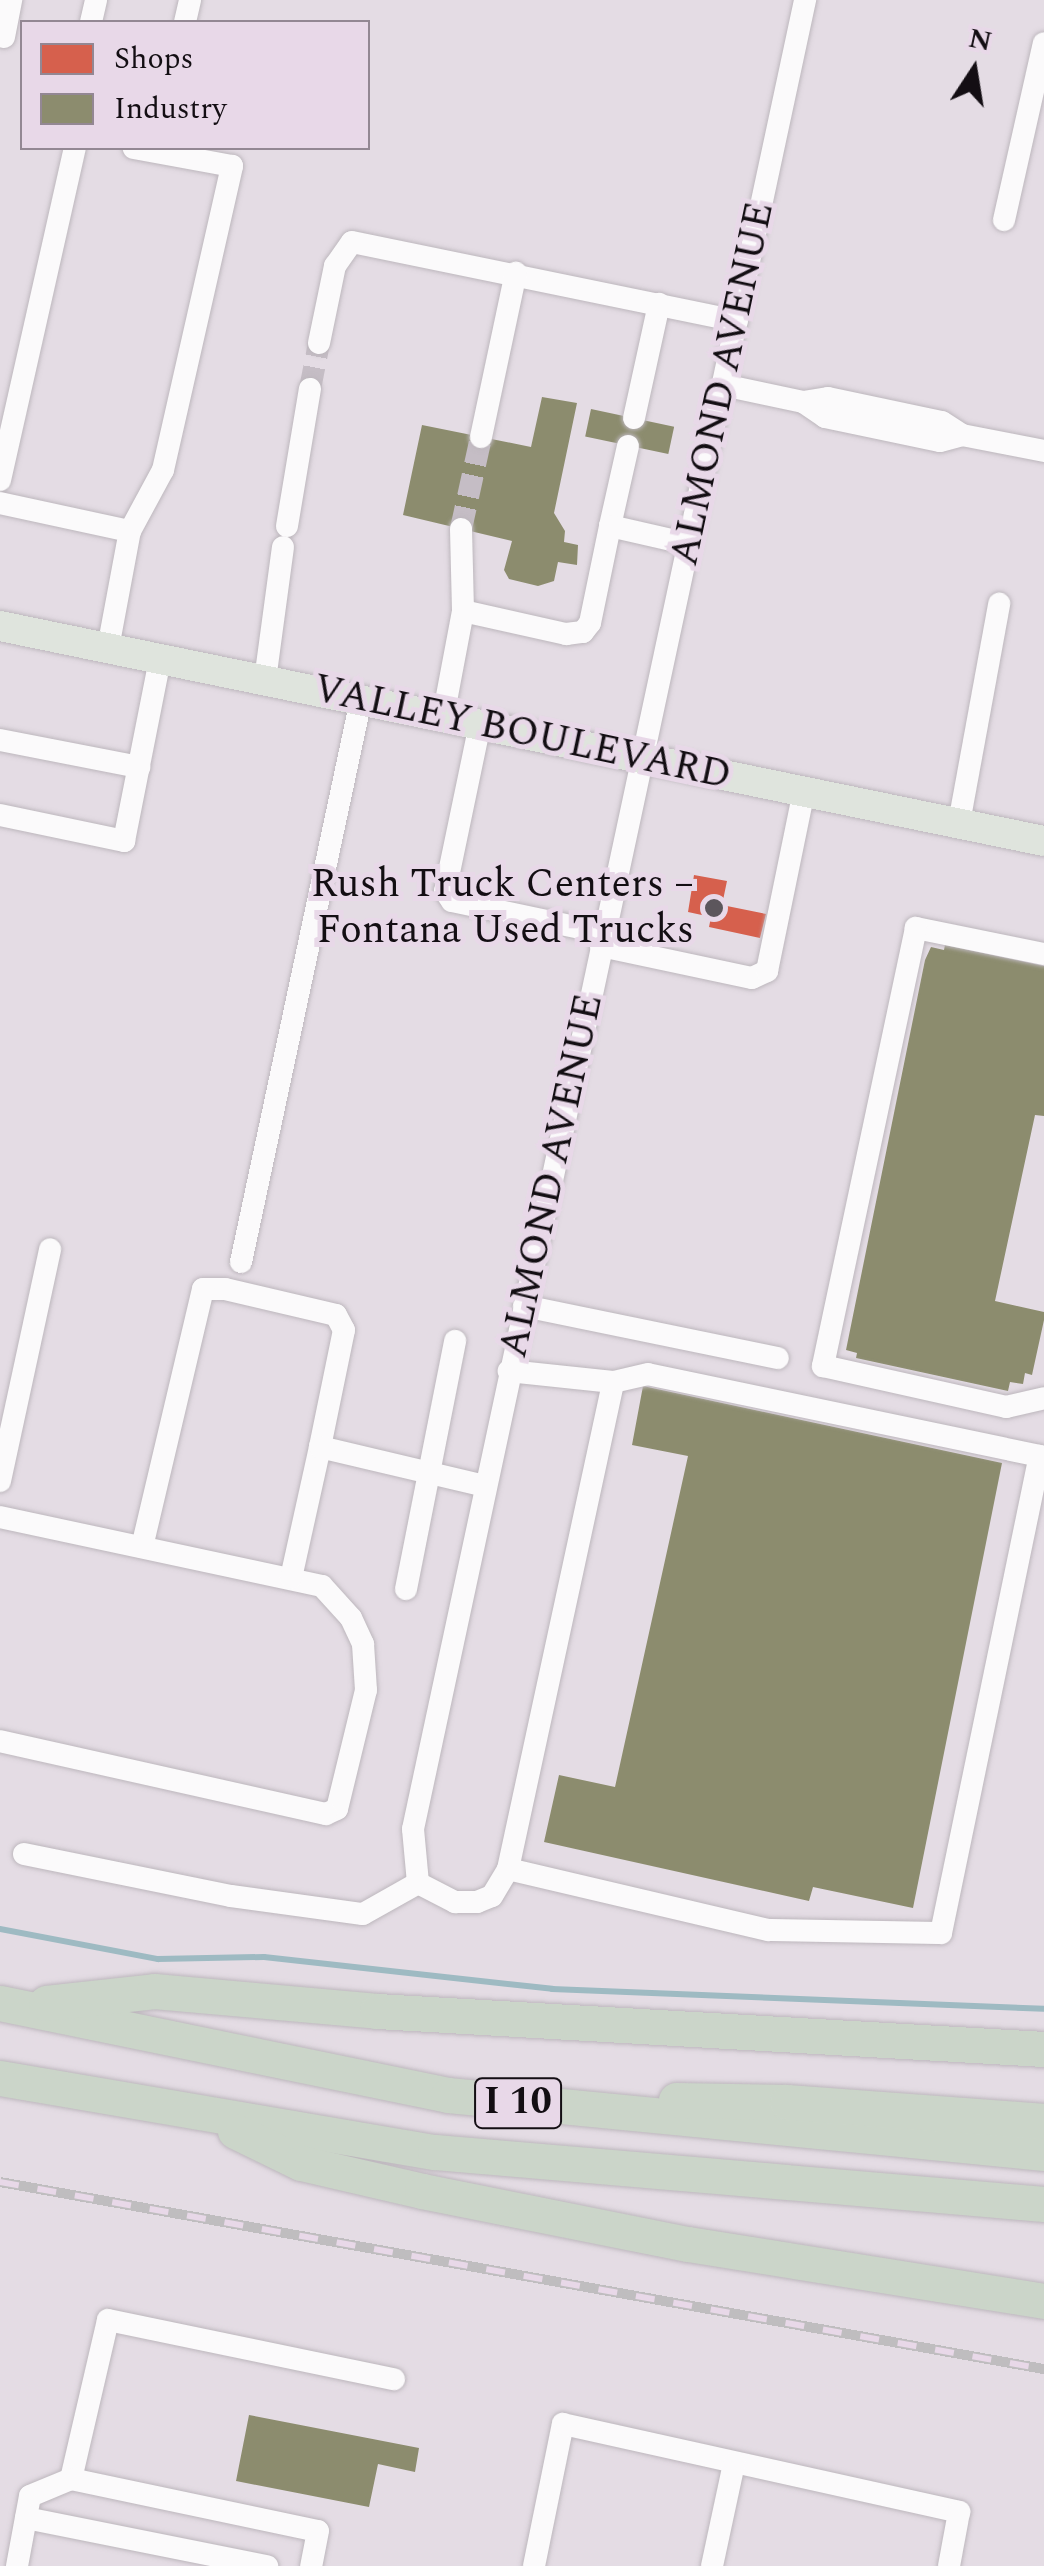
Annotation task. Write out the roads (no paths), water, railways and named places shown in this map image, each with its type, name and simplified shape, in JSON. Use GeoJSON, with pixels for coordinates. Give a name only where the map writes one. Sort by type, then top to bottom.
{"type":"FeatureCollection","features":[{"type":"Feature","properties":{"kind":"highway"},"geometry":{"type":"LineString","coordinates":[[8,2004],[154,1992],[377,2011],[1044,2049]]}},
{"type":"Feature","properties":{"kind":"highway","name":"I 10"},"geometry":{"type":"LineString","coordinates":[[8,2004],[448,2095],[1044,2154]]}},
{"type":"Feature","properties":{"kind":"highway","name":"I 10"},"geometry":{"type":"LineString","coordinates":[[0,2078],[203,2116],[434,2152],[1044,2204]]}},
{"type":"Feature","properties":{"kind":"highway"},"geometry":{"type":"LineString","coordinates":[[448,2095],[786,2102],[1044,2121]]}},
{"type":"Feature","properties":{"kind":"highway"},"geometry":{"type":"LineString","coordinates":[[203,2116],[300,2163],[422,2191],[688,2244],[1044,2301]]}},
{"type":"Feature","properties":{"kind":"main road","name":"VALLEY BOULEVARD"},"geometry":{"type":"LineString","coordinates":[[0,626],[1044,840]]}},
{"type":"Feature","properties":{"kind":"street"},"geometry":{"type":"LineString","coordinates":[[9,39],[12,0]]}},
{"type":"Feature","properties":{"kind":"street","name":"ALMOND AVENUE"},"geometry":{"type":"LineString","coordinates":[[418,1883],[413,1829],[805,0]]}},
{"type":"Feature","properties":{"kind":"street"},"geometry":{"type":"LineString","coordinates":[[1004,220],[1044,44]]}},
{"type":"Feature","properties":{"kind":"street"},"geometry":{"type":"LineString","coordinates":[[0,480],[74,150]]}},
{"type":"Feature","properties":{"kind":"street"},"geometry":{"type":"LineString","coordinates":[[108,648],[130,532],[163,470],[232,166],[145,150]]}},
{"type":"Feature","properties":{"kind":"street"},"geometry":{"type":"LineString","coordinates":[[319,343],[334,266],[352,242],[737,321]]}},
{"type":"Feature","properties":{"kind":"street"},"geometry":{"type":"LineString","coordinates":[[481,437],[516,273]]}},
{"type":"Feature","properties":{"kind":"street"},"geometry":{"type":"LineString","coordinates":[[634,418],[659,304]]}},
{"type":"Feature","properties":{"kind":"street"},"geometry":{"type":"LineString","coordinates":[[723,385],[803,402],[828,398],[942,422],[962,435],[1044,451]]}},
{"type":"Feature","properties":{"kind":"street"},"geometry":{"type":"LineString","coordinates":[[265,680],[310,389]]}},
{"type":"Feature","properties":{"kind":"street"},"geometry":{"type":"LineString","coordinates":[[463,611],[566,634],[582,632],[590,623],[628,446]]}},
{"type":"Feature","properties":{"kind":"street"},"geometry":{"type":"LineString","coordinates":[[0,502],[130,532]]}},
{"type":"Feature","properties":{"kind":"street"},"geometry":{"type":"LineString","coordinates":[[610,526],[689,544]]}},
{"type":"Feature","properties":{"kind":"street"},"geometry":{"type":"LineString","coordinates":[[442,717],[463,611],[461,529]]}},
{"type":"Feature","properties":{"kind":"street"},"geometry":{"type":"LineString","coordinates":[[959,823],[998,604]]}},
{"type":"Feature","properties":{"kind":"street"},"geometry":{"type":"LineString","coordinates":[[0,815],[124,841],[160,659]]}},
{"type":"Feature","properties":{"kind":"street"},"geometry":{"type":"LineString","coordinates":[[242,1262],[361,700]]}},
{"type":"Feature","properties":{"kind":"street"},"geometry":{"type":"LineString","coordinates":[[480,724],[445,891],[452,901],[752,978],[767,971],[804,791]]}},
{"type":"Feature","properties":{"kind":"street"},"geometry":{"type":"LineString","coordinates":[[0,740],[139,767]]}},
{"type":"Feature","properties":{"kind":"street"},"geometry":{"type":"LineString","coordinates":[[1044,954],[916,928],[823,1366],[1006,1408],[1044,1398]]}},
{"type":"Feature","properties":{"kind":"street"},"geometry":{"type":"LineString","coordinates":[[0,1481],[50,1249]]}},
{"type":"Feature","properties":{"kind":"street"},"geometry":{"type":"LineString","coordinates":[[142,1547],[203,1289],[225,1289],[336,1315],[344,1330],[292,1578]]}},
{"type":"Feature","properties":{"kind":"street"},"geometry":{"type":"LineString","coordinates":[[524,1306],[778,1358]]}},
{"type":"Feature","properties":{"kind":"street"},"geometry":{"type":"LineString","coordinates":[[406,1589],[455,1341]]}},
{"type":"Feature","properties":{"kind":"street"},"geometry":{"type":"LineString","coordinates":[[508,1869],[769,1930],[942,1933],[1040,1456],[648,1374],[613,1382],[509,1372]]}},
{"type":"Feature","properties":{"kind":"street"},"geometry":{"type":"LineString","coordinates":[[24,1854],[231,1896],[364,1914],[418,1883],[454,1902],[477,1902],[492,1896],[508,1869],[613,1382]]}},
{"type":"Feature","properties":{"kind":"street"},"geometry":{"type":"LineString","coordinates":[[320,1447],[484,1486]]}},
{"type":"Feature","properties":{"kind":"street"},"geometry":{"type":"LineString","coordinates":[[0,1517],[322,1586],[351,1618],[363,1644],[366,1690],[337,1809],[326,1814],[0,1741]]}},
{"type":"Feature","properties":{"kind":"street"},"geometry":{"type":"LineString","coordinates":[[71,2479],[108,2320],[394,2379]]}},
{"type":"Feature","properties":{"kind":"street"},"geometry":{"type":"LineString","coordinates":[[534,2566],[563,2424],[959,2512],[948,2566]]}},
{"type":"Feature","properties":{"kind":"street"},"geometry":{"type":"LineString","coordinates":[[712,2566],[734,2463]]}},
{"type":"Feature","properties":{"kind":"street"},"geometry":{"type":"LineString","coordinates":[[17,2566],[30,2496],[71,2479],[318,2531],[311,2566]]}},
{"type":"Feature","properties":{"kind":"street"},"geometry":{"type":"LineString","coordinates":[[26,2518],[267,2566]]}},
{"type":"Feature","properties":{"kind":"waterway"},"geometry":{"type":"LineString","coordinates":[[0,1929],[158,1959],[264,1957],[552,1989],[1044,2009]]}},
{"type":"Feature","properties":{"kind":"tunnel"},"geometry":{"type":"LineString","coordinates":[[310,389],[319,343]]}},
{"type":"Feature","properties":{"kind":"tunnel"},"geometry":{"type":"LineString","coordinates":[[461,529],[481,437]]}},
{"type":"Feature","properties":{"kind":"railway"},"geometry":{"type":"LineString","coordinates":[[0,2182],[1044,2369]]}},
{"type":"Feature","properties":{"kind":"place","name":"Rush Truck Centers – Fontana Used Trucks"},"geometry":{"type":"Point","coordinates":[714,908]}}]}
